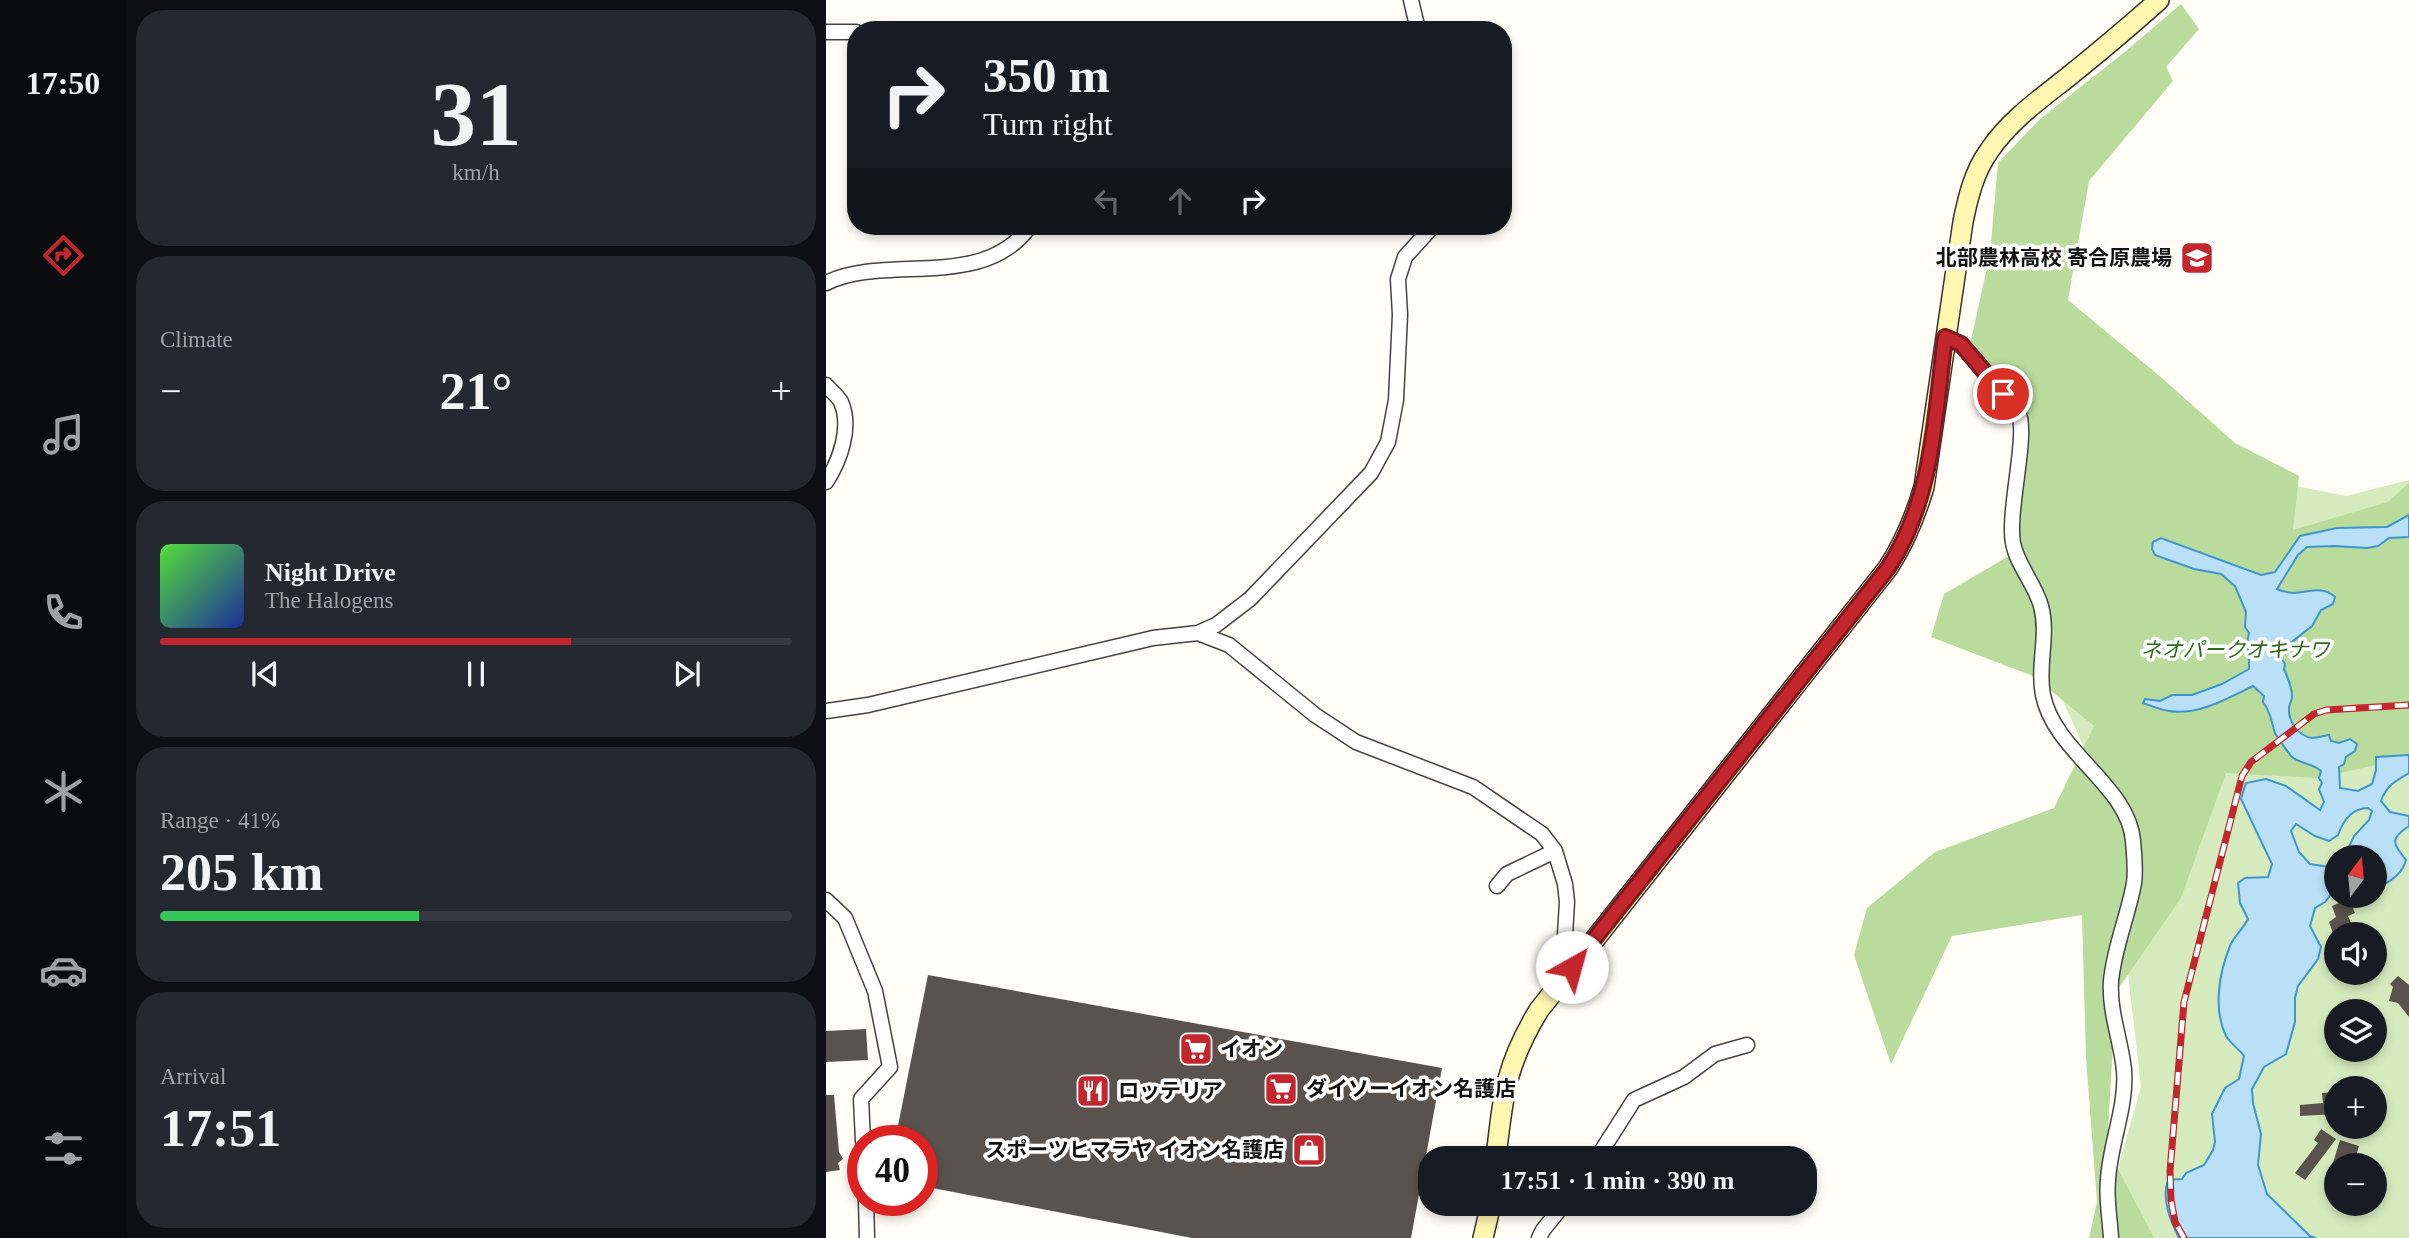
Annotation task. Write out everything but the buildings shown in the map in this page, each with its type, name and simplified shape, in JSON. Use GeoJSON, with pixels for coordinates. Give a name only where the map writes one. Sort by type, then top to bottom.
{"type":"FeatureCollection","features":[{"type":"Feature","properties":{"kind":"street"},"geometry":{"type":"LineString","coordinates":[[1411,0],[1416,21]]}},
{"type":"Feature","properties":{"kind":"street"},"geometry":{"type":"LineString","coordinates":[[1497,1146],[1503,1095],[1510,1067],[1522,1038],[1539,1010],[1888,568],[1903,545],[1924,487],[1969,194],[1978,170],[2008,128],[2159,0]]}},
{"type":"Feature","properties":{"kind":"street"},"geometry":{"type":"LineString","coordinates":[[826,32],[847,32]]}},
{"type":"Feature","properties":{"kind":"street"},"geometry":{"type":"LineString","coordinates":[[826,284],[849,275],[919,271],[968,264],[996,254],[1024,235]]}},
{"type":"Feature","properties":{"kind":"street"},"geometry":{"type":"LineString","coordinates":[[826,711],[868,705],[1153,638],[1198,634],[1216,625],[1250,599],[1371,473],[1388,442],[1396,400],[1400,315],[1398,279],[1405,257],[1425,235]]}},
{"type":"Feature","properties":{"kind":"street"},"geometry":{"type":"LineString","coordinates":[[1945,337],[1961,344],[2019,414],[2021,435],[2011,524],[2013,545],[2041,604],[2046,630],[2041,671],[2043,695],[2051,719],[2066,743],[2111,793],[2125,815],[2133,837],[2134,881],[2111,981],[2111,1008],[2124,1070],[2124,1096],[2108,1181],[2111,1238]]}},
{"type":"Feature","properties":{"kind":"street"},"geometry":{"type":"LineString","coordinates":[[826,386],[841,402],[845,421],[842,450],[835,469],[826,482]]}},
{"type":"Feature","properties":{"kind":"street"},"geometry":{"type":"LineString","coordinates":[[1198,634],[1229,645],[1315,715],[1356,742],[1473,786],[1542,834],[1555,851],[1563,873],[1567,902],[1564,951],[1572,967]]}},
{"type":"Feature","properties":{"kind":"street"},"geometry":{"type":"LineString","coordinates":[[1497,886],[1507,874],[1555,851]]}},
{"type":"Feature","properties":{"kind":"street"},"geometry":{"type":"LineString","coordinates":[[826,900],[845,918],[875,991],[891,1067],[861,1099],[862,1125]]}},
{"type":"Feature","properties":{"kind":"street"},"geometry":{"type":"LineString","coordinates":[[1605,1146],[1634,1100],[1684,1077],[1715,1054],[1747,1045]]}},
{"type":"Feature","properties":{"kind":"street"},"geometry":{"type":"LineString","coordinates":[[866,1216],[867,1238]]}},
{"type":"Feature","properties":{"kind":"street"},"geometry":{"type":"LineString","coordinates":[[1483,1238],[1488,1216]]}},
{"type":"Feature","properties":{"kind":"street"},"geometry":{"type":"LineString","coordinates":[[1539,1238],[1554,1216]]}},
{"type":"Feature","properties":{"kind":"green space"},"geometry":{"type":"Polygon","coordinates":[[[2181,4],[2199,29],[2166,67],[2173,81],[2089,181],[2068,300],[2235,443],[2299,476],[2293,530],[2388,502],[2409,483],[2409,758],[2316,778],[2226,773],[2181,898],[2116,992],[2107,1148],[2154,1238],[2089,1238],[2097,1202],[2086,1058],[2082,915],[1952,936],[1891,1064],[1854,955],[1867,908],[1935,852],[2054,808],[2094,726],[2033,676],[1931,637],[1944,594],[2009,556],[2028,417],[1970,345],[1990,254],[1998,163],[2040,119],[2181,4]]]}},
{"type":"Feature","properties":{"kind":"green space","name":"ネオパークオキナワ"},"geometry":{"type":"Polygon","coordinates":[[[2153,457],[2346,496],[2409,480],[2409,1238],[2128,1238],[2121,1235],[2119,1164],[2141,1087],[2126,956],[2085,750],[2062,699],[2153,457]]]}},
{"type":"Feature","properties":{"kind":"water"},"geometry":{"type":"Polygon","coordinates":[[[2409,515],[2409,537],[2389,538],[2378,546],[2367,548],[2307,547],[2298,555],[2277,589],[2293,593],[2315,590],[2335,597],[2333,604],[2321,610],[2312,626],[2278,653],[2285,664],[2284,669],[2291,686],[2289,713],[2295,728],[2312,738],[2329,735],[2331,741],[2339,743],[2350,739],[2357,744],[2355,751],[2346,757],[2344,764],[2339,767],[2340,788],[2358,791],[2372,784],[2376,757],[2409,755],[2409,773],[2392,784],[2381,801],[2390,812],[2409,816],[2409,826],[2398,834],[2395,842],[2406,860],[2398,874],[2389,881],[2387,882],[2387,845],[2350,845],[2354,836],[2369,820],[2372,811],[2368,808],[2352,813],[2345,820],[2338,835],[2329,841],[2296,824],[2291,831],[2299,852],[2310,864],[2324,866],[2324,903],[2315,908],[2310,926],[2321,947],[2318,959],[2298,986],[2295,1022],[2286,1054],[2264,1067],[2252,1089],[2261,1134],[2258,1165],[2267,1194],[2310,1236],[2316,1238],[2179,1238],[2166,1202],[2168,1180],[2182,1179],[2186,1173],[2204,1165],[2215,1142],[2212,1114],[2225,1088],[2239,1079],[2244,1056],[2228,1039],[2222,1025],[2220,979],[2230,946],[2248,919],[2240,903],[2238,883],[2245,878],[2268,877],[2272,864],[2241,799],[2246,783],[2266,779],[2286,786],[2320,810],[2324,802],[2319,789],[2322,783],[2319,778],[2321,771],[2291,756],[2275,733],[2263,702],[2264,696],[2253,686],[2212,705],[2191,711],[2166,710],[2143,703],[2145,699],[2160,701],[2172,695],[2192,695],[2222,684],[2249,669],[2246,612],[2235,586],[2221,574],[2194,569],[2155,555],[2153,542],[2161,538],[2261,575],[2275,572],[2300,536],[2337,528],[2387,527],[2409,515]]]}},
{"type":"Feature","properties":{"kind":"railway"},"geometry":{"type":"LineString","coordinates":[[2184,1238],[2175,1222],[2170,1171],[2184,1002],[2242,776],[2251,762],[2314,714],[2326,710],[2409,705]]}},
{"type":"Feature","properties":{"kind":"place","name":"北部農林高校 寄合原農場"},"geometry":{"type":"Point","coordinates":[2197,258]}},
{"type":"Feature","properties":{"kind":"place","name":"イオン"},"geometry":{"type":"Point","coordinates":[1196,1049]}},
{"type":"Feature","properties":{"kind":"place","name":"ダイソーイオン名護店"},"geometry":{"type":"Point","coordinates":[1281,1089]}},
{"type":"Feature","properties":{"kind":"place","name":"ロッテリア"},"geometry":{"type":"Point","coordinates":[1093,1091]}},
{"type":"Feature","properties":{"kind":"place","name":"スポーツヒマラヤ イオン名護店"},"geometry":{"type":"Point","coordinates":[1309,1150]}},
{"type":"Feature","properties":{"kind":"route"},"geometry":{"type":"LineString","coordinates":[[1572,967],[1888,568],[1903,545],[1924,487],[1945,337],[1961,344],[2003,394]]}}]}
